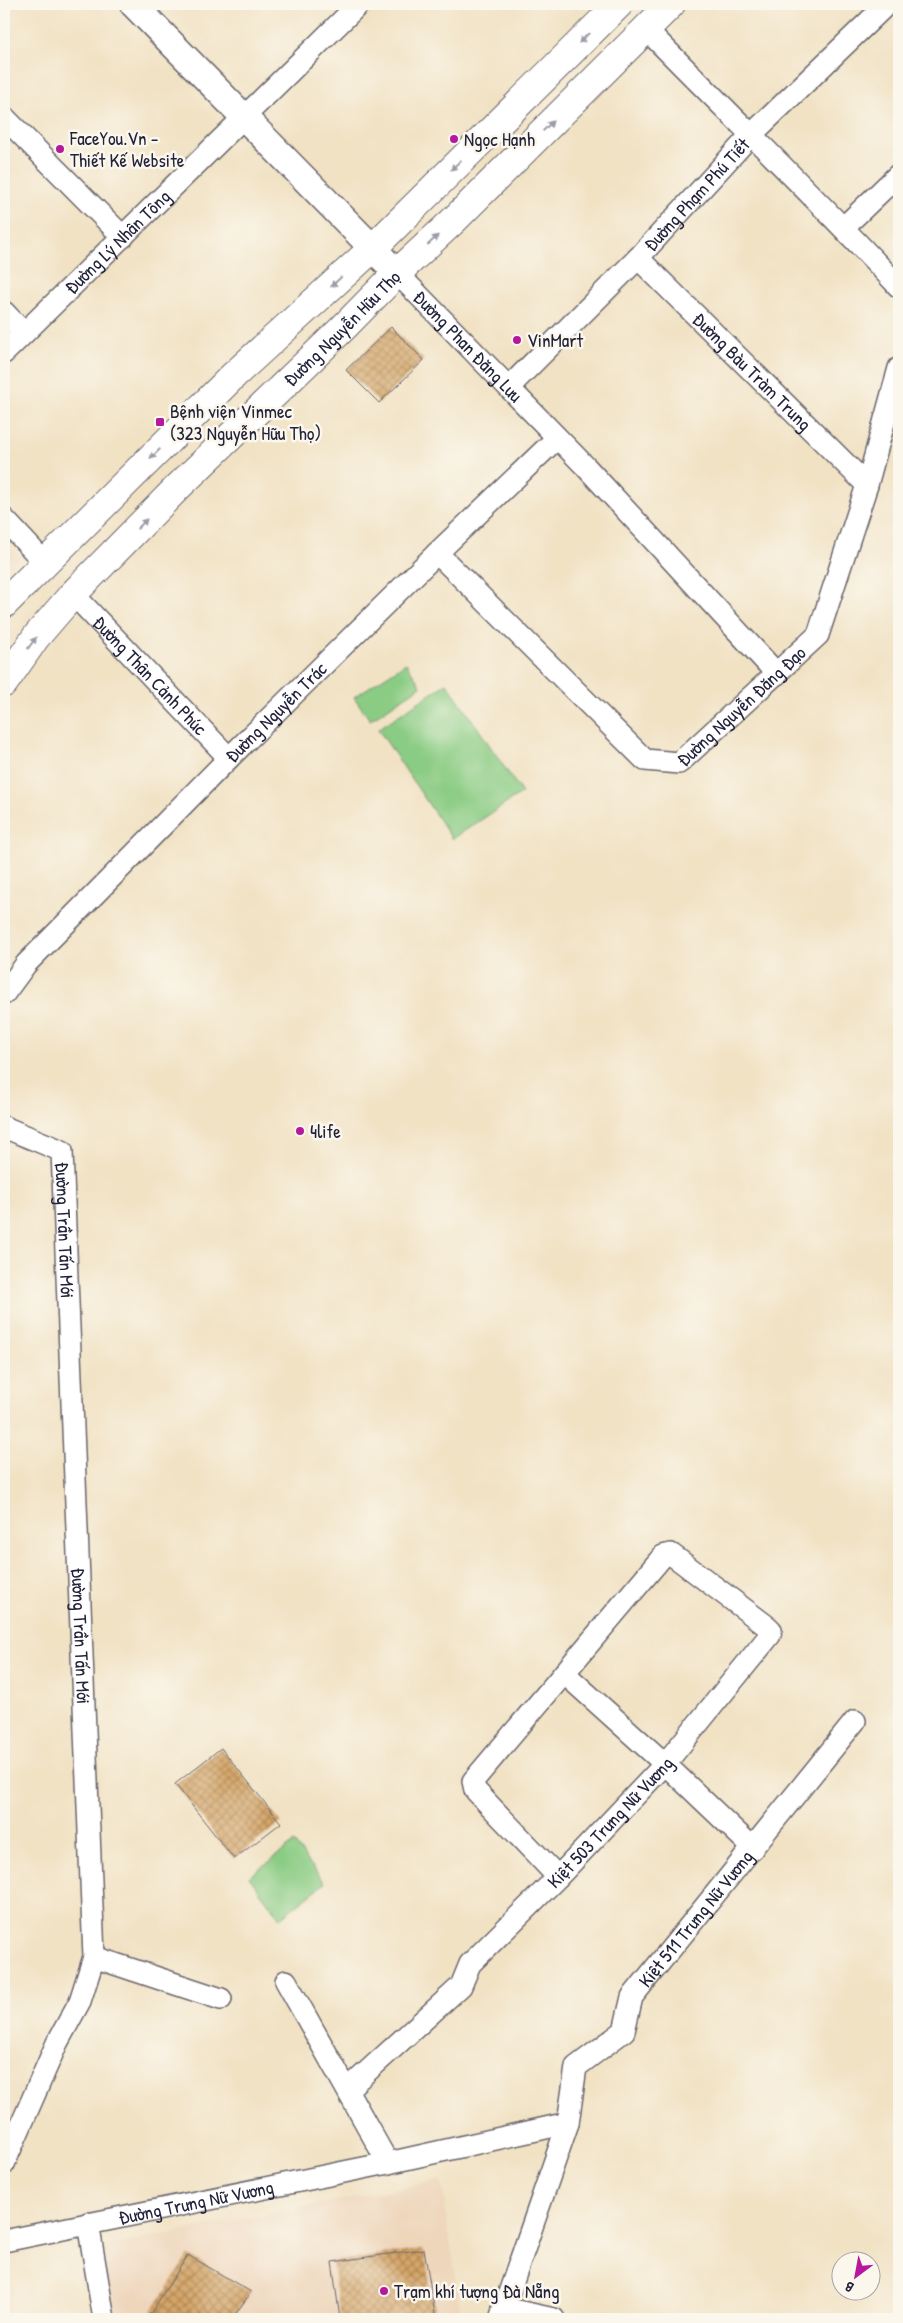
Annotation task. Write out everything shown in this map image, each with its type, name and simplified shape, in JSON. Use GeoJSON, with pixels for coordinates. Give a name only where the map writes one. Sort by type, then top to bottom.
{"type":"FeatureCollection","features":[{"type":"Feature","properties":{"kind":"main road","name":"Đường Nguyễn Hữu Thọ"},"geometry":{"type":"LineString","coordinates":[[4,604],[234,374],[372,249],[618,4]]}},
{"type":"Feature","properties":{"kind":"main road","name":"Đường Nguyễn Hữu Thọ"},"geometry":{"type":"LineString","coordinates":[[4,683],[36,637],[73,594],[177,488],[342,329],[397,273],[453,221],[671,4]]}},
{"type":"Feature","properties":{"kind":"street","name":"Đường Phan Đăng Lưu"},"geometry":{"type":"LineString","coordinates":[[133,4],[509,387],[777,674]]}},
{"type":"Feature","properties":{"kind":"street","name":"Đường Lý Nhân Tông"},"geometry":{"type":"LineString","coordinates":[[4,352],[359,4]]}},
{"type":"Feature","properties":{"kind":"street","name":"Đường Phạm Phú Tiết"},"geometry":{"type":"LineString","coordinates":[[509,387],[638,258],[750,136],[887,4]]}},
{"type":"Feature","properties":{"kind":"street"},"geometry":{"type":"LineString","coordinates":[[646,29],[750,136],[844,227],[899,286]]}},
{"type":"Feature","properties":{"kind":"street"},"geometry":{"type":"LineString","coordinates":[[4,117],[123,237]]}},
{"type":"Feature","properties":{"kind":"street"},"geometry":{"type":"LineString","coordinates":[[844,227],[899,174]]}},
{"type":"Feature","properties":{"kind":"street","name":"Đường Bàu Tràm Trung"},"geometry":{"type":"LineString","coordinates":[[638,258],[867,485]]}},
{"type":"Feature","properties":{"kind":"street"},"geometry":{"type":"LineString","coordinates":[[4,312],[24,333]]}},
{"type":"Feature","properties":{"kind":"street","name":"Đường Nguyễn Đăng Đạo"},"geometry":{"type":"LineString","coordinates":[[437,553],[645,760],[679,763],[818,635],[867,485],[899,368]]}},
{"type":"Feature","properties":{"kind":"street","name":"Đường Nguyễn Trác"},"geometry":{"type":"LineString","coordinates":[[4,994],[26,964],[229,758],[437,553],[558,438]]}},
{"type":"Feature","properties":{"kind":"street"},"geometry":{"type":"LineString","coordinates":[[4,519],[46,564]]}},
{"type":"Feature","properties":{"kind":"street","name":"Đường Thân Cảnh Phúc"},"geometry":{"type":"LineString","coordinates":[[73,594],[229,758]]}},
{"type":"Feature","properties":{"kind":"street","name":"Đường Trần Tấn Mới"},"geometry":{"type":"LineString","coordinates":[[4,1127],[62,1152],[94,1957],[80,2001],[58,2043],[4,2164]]}},
{"type":"Feature","properties":{"kind":"street","name":"Kiệt 503 Trưng Nữ Vương"},"geometry":{"type":"LineString","coordinates":[[348,2089],[461,1986],[470,1964],[558,1877],[665,1764],[770,1635],[771,1630],[671,1554],[663,1556],[564,1673]]}},
{"type":"Feature","properties":{"kind":"street"},"geometry":{"type":"LineString","coordinates":[[558,1877],[475,1790],[473,1781],[564,1673],[665,1764],[753,1848]]}},
{"type":"Feature","properties":{"kind":"street","name":"Kiệt 511 Trưng Nữ Vương"},"geometry":{"type":"LineString","coordinates":[[502,2314],[568,2124],[576,2068],[624,2031],[632,1997],[855,1721]]}},
{"type":"Feature","properties":{"kind":"street"},"geometry":{"type":"LineString","coordinates":[[94,1957],[221,1999]]}},
{"type":"Feature","properties":{"kind":"street"},"geometry":{"type":"LineString","coordinates":[[286,1981],[388,2163]]}},
{"type":"Feature","properties":{"kind":"street","name":"Đường Trưng Nữ Vương"},"geometry":{"type":"LineString","coordinates":[[4,2241],[388,2163],[568,2124]]}},
{"type":"Feature","properties":{"kind":"street"},"geometry":{"type":"LineString","coordinates":[[88,2223],[104,2319]]}},
{"type":"Feature","properties":{"kind":"street"},"geometry":{"type":"LineString","coordinates":[[502,2314],[554,2319]]}},
{"type":"Feature","properties":{"kind":"shaded area"},"geometry":{"type":"Polygon","coordinates":[[[4,542],[20,558],[4,573],[4,542]]]}},
{"type":"Feature","properties":{"kind":"shaded area"},"geometry":{"type":"Polygon","coordinates":[[[441,2180],[462,2319],[110,2319],[97,2248],[441,2180]]]}},
{"type":"Feature","properties":{"kind":"green space"},"geometry":{"type":"Polygon","coordinates":[[[406,663],[421,686],[370,720],[354,697],[406,663]]]}},
{"type":"Feature","properties":{"kind":"green space"},"geometry":{"type":"Polygon","coordinates":[[[447,683],[522,793],[452,839],[378,729],[447,683]]]}},
{"type":"Feature","properties":{"kind":"green space"},"geometry":{"type":"Polygon","coordinates":[[[294,1843],[325,1883],[280,1918],[249,1877],[294,1843]]]}},
{"type":"Feature","properties":{"kind":"building"},"geometry":{"type":"Polygon","coordinates":[[[391,327],[424,360],[379,403],[346,370],[391,327]]]}},
{"type":"Feature","properties":{"kind":"building"},"geometry":{"type":"Polygon","coordinates":[[[221,1748],[281,1823],[234,1859],[175,1784],[221,1748]]]}},
{"type":"Feature","properties":{"kind":"building","name":"Trạm khí tượng Đà Nẵng"},"geometry":{"type":"Polygon","coordinates":[[[424,2249],[436,2319],[340,2319],[332,2262],[424,2249]]]}},
{"type":"Feature","properties":{"kind":"building"},"geometry":{"type":"Polygon","coordinates":[[[188,2255],[251,2292],[232,2319],[147,2319],[188,2255]]]}},
{"type":"Feature","properties":{"kind":"place","name":"Ngọc Hạnh"},"geometry":{"type":"Point","coordinates":[454,139]}},
{"type":"Feature","properties":{"kind":"place","name":"FaceYou.Vn - Thiết Kế Website"},"geometry":{"type":"Point","coordinates":[60,149]}},
{"type":"Feature","properties":{"kind":"place","name":"VinMart"},"geometry":{"type":"Point","coordinates":[517,340]}},
{"type":"Feature","properties":{"kind":"place","name":"Bệnh viện Vinmec (323 Nguyễn Hữu Thọ)"},"geometry":{"type":"Point","coordinates":[160,422]}},
{"type":"Feature","properties":{"kind":"place","name":"4life"},"geometry":{"type":"Point","coordinates":[300,1131]}},
{"type":"Feature","properties":{"kind":"place","name":"Trạm khí tượng Đà Nẵng"},"geometry":{"type":"Point","coordinates":[384,2291]}}]}
